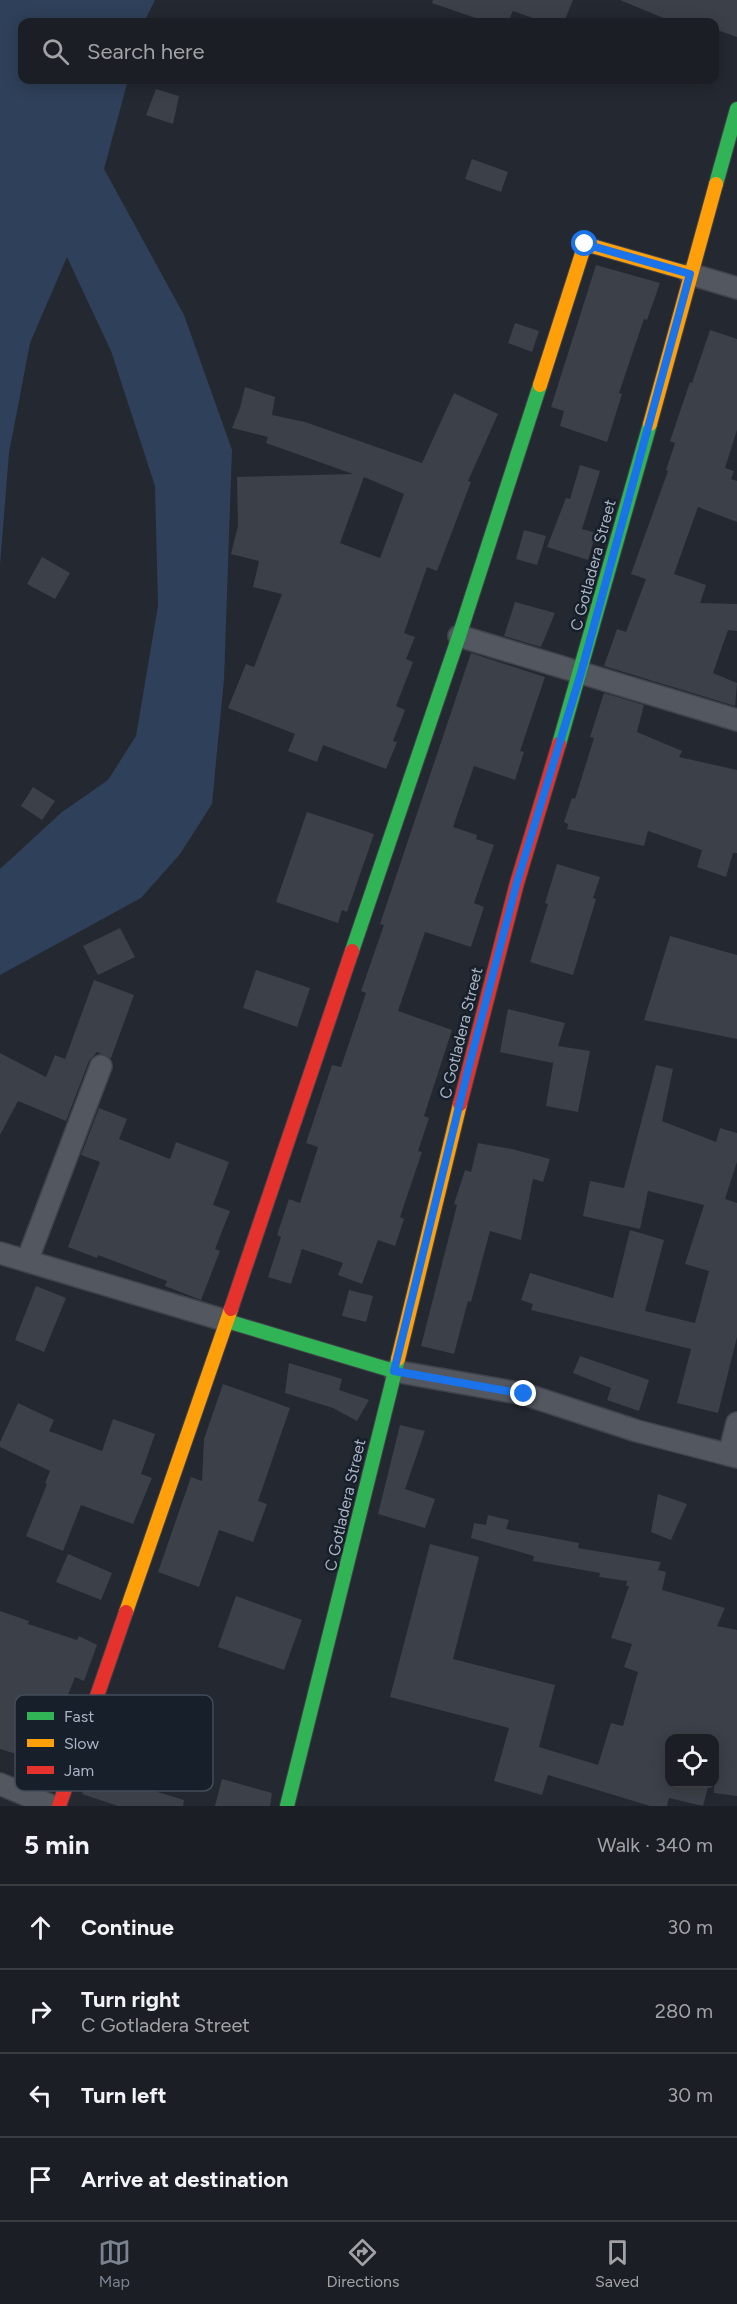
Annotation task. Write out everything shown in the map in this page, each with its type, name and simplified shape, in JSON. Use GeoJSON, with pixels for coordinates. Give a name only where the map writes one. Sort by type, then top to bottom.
{"type":"FeatureCollection","features":[{"type":"Feature","properties":{"kind":"street","name":"C Gotladera Street"},"geometry":{"type":"LineString","coordinates":[[287,1806],[340,1599],[467,1074],[517,882],[581,673],[737,109]]}},
{"type":"Feature","properties":{"kind":"street"},"geometry":{"type":"LineString","coordinates":[[97,1695],[459,636],[585,244],[737,288]]}},
{"type":"Feature","properties":{"kind":"street"},"geometry":{"type":"LineString","coordinates":[[459,636],[737,720]]}},
{"type":"Feature","properties":{"kind":"street"},"geometry":{"type":"LineString","coordinates":[[27,1261],[101,1066]]}},
{"type":"Feature","properties":{"kind":"street"},"geometry":{"type":"LineString","coordinates":[[0,1254],[394,1371],[524,1394],[637,1431],[733,1456],[737,1423]]}},
{"type":"Feature","properties":{"kind":"street"},"geometry":{"type":"LineString","coordinates":[[0,1784],[15,1790]]}},
{"type":"Feature","properties":{"kind":"street"},"geometry":{"type":"LineString","coordinates":[[17,1791],[52,1806]]}},
{"type":"Feature","properties":{"kind":"street"},"geometry":{"type":"LineString","coordinates":[[59,1806],[64,1791]]}},
{"type":"Feature","properties":{"kind":"water"},"geometry":{"type":"Polygon","coordinates":[[[0,0],[155,0],[146,18],[18,18],[18,84],[127,84],[104,169],[184,315],[232,450],[224,679],[212,804],[180,854],[141,898],[0,975],[0,869],[62,812],[108,780],[136,736],[158,606],[155,486],[111,351],[67,257],[30,343],[9,453],[0,565],[0,0]]]}},
{"type":"Feature","properties":{"kind":"building"},"geometry":{"type":"Polygon","coordinates":[[[433,0],[573,0],[566,18],[533,18],[513,11],[510,18],[475,18],[432,3],[433,0]]]}},
{"type":"Feature","properties":{"kind":"building"},"geometry":{"type":"Polygon","coordinates":[[[620,0],[737,0],[737,37],[719,31],[719,18],[663,18],[620,0]]]}},
{"type":"Feature","properties":{"kind":"building"},"geometry":{"type":"Polygon","coordinates":[[[156,89],[179,96],[173,124],[146,115],[156,89]]]}},
{"type":"Feature","properties":{"kind":"building"},"geometry":{"type":"Polygon","coordinates":[[[472,159],[508,172],[501,192],[465,179],[472,159]]]}},
{"type":"Feature","properties":{"kind":"building"},"geometry":{"type":"Polygon","coordinates":[[[596,265],[660,283],[647,320],[644,319],[619,393],[622,394],[607,442],[560,426],[564,411],[551,407],[596,265]]]}},
{"type":"Feature","properties":{"kind":"building"},"geometry":{"type":"Polygon","coordinates":[[[515,323],[539,331],[532,352],[508,343],[515,323]]]}},
{"type":"Feature","properties":{"kind":"building"},"geometry":{"type":"Polygon","coordinates":[[[710,330],[737,339],[737,430],[725,468],[734,471],[731,479],[737,481],[737,522],[698,507],[674,574],[706,585],[700,603],[737,604],[737,631],[728,630],[713,673],[737,683],[735,706],[604,666],[617,629],[626,632],[646,579],[631,574],[668,471],[666,470],[675,443],[670,441],[710,330]]]}},
{"type":"Feature","properties":{"kind":"building"},"geometry":{"type":"Polygon","coordinates":[[[245,387],[275,397],[272,415],[305,422],[422,463],[454,393],[498,414],[468,481],[471,482],[437,571],[427,567],[404,633],[415,637],[406,659],[413,662],[396,706],[405,710],[393,741],[397,742],[386,769],[323,745],[317,762],[288,751],[295,734],[228,708],[246,664],[254,667],[282,594],[253,587],[259,561],[231,554],[238,526],[237,477],[353,474],[266,443],[268,437],[232,428],[245,387]],[[364,477],[340,543],[380,558],[404,494],[364,477]]]}},
{"type":"Feature","properties":{"kind":"building"},"geometry":{"type":"Polygon","coordinates":[[[580,465],[600,471],[582,529],[596,533],[588,560],[547,547],[566,498],[570,499],[580,465]]]}},
{"type":"Feature","properties":{"kind":"building"},"geometry":{"type":"Polygon","coordinates":[[[524,530],[546,536],[537,565],[516,559],[524,530]]]}},
{"type":"Feature","properties":{"kind":"building"},"geometry":{"type":"Polygon","coordinates":[[[42,557],[70,573],[55,599],[27,584],[42,557]]]}},
{"type":"Feature","properties":{"kind":"building"},"geometry":{"type":"Polygon","coordinates":[[[515,602],[555,613],[541,647],[504,636],[515,602]]]}},
{"type":"Feature","properties":{"kind":"building"},"geometry":{"type":"Polygon","coordinates":[[[471,653],[545,677],[520,751],[524,752],[515,780],[474,766],[453,827],[477,835],[476,839],[494,845],[474,903],[484,907],[471,947],[425,932],[398,1011],[452,1030],[424,1116],[429,1118],[418,1151],[422,1152],[400,1217],[404,1219],[395,1246],[378,1240],[362,1284],[338,1275],[343,1263],[302,1249],[291,1284],[268,1277],[281,1237],[277,1235],[289,1199],[300,1203],[318,1147],[306,1143],[332,1065],[341,1067],[366,993],[361,991],[384,925],[380,924],[471,653]]]}},
{"type":"Feature","properties":{"kind":"building"},"geometry":{"type":"Polygon","coordinates":[[[604,693],[644,705],[637,732],[682,751],[679,757],[737,770],[737,853],[733,853],[726,877],[697,867],[702,850],[648,831],[644,846],[567,829],[568,824],[564,822],[572,798],[575,799],[594,738],[590,737],[604,693]]]}},
{"type":"Feature","properties":{"kind":"building"},"geometry":{"type":"Polygon","coordinates":[[[33,787],[55,801],[42,820],[21,806],[33,787]]]}},
{"type":"Feature","properties":{"kind":"building"},"geometry":{"type":"Polygon","coordinates":[[[307,812],[374,834],[347,912],[342,910],[338,923],[276,902],[307,812]]]}},
{"type":"Feature","properties":{"kind":"building"},"geometry":{"type":"Polygon","coordinates":[[[557,864],[600,877],[593,898],[596,899],[573,975],[530,962],[548,904],[545,903],[557,864]]]}},
{"type":"Feature","properties":{"kind":"building"},"geometry":{"type":"Polygon","coordinates":[[[120,928],[135,957],[98,975],[83,946],[120,928]]]}},
{"type":"Feature","properties":{"kind":"building"},"geometry":{"type":"Polygon","coordinates":[[[670,936],[737,955],[737,1039],[644,1020],[670,936]]]}},
{"type":"Feature","properties":{"kind":"building"},"geometry":{"type":"Polygon","coordinates":[[[256,970],[310,988],[297,1027],[243,1008],[256,970]]]}},
{"type":"Feature","properties":{"kind":"building"},"geometry":{"type":"Polygon","coordinates":[[[94,980],[134,995],[111,1058],[97,1052],[89,1061],[66,1121],[18,1101],[0,1135],[0,1053],[46,1077],[55,1055],[65,1059],[94,980]]]}},
{"type":"Feature","properties":{"kind":"building"},"geometry":{"type":"Polygon","coordinates":[[[508,1009],[565,1023],[558,1046],[590,1051],[578,1112],[546,1106],[554,1058],[553,1063],[500,1052],[508,1009]]]}},
{"type":"Feature","properties":{"kind":"building"},"geometry":{"type":"Polygon","coordinates":[[[656,1065],[673,1069],[662,1121],[716,1142],[720,1128],[737,1133],[737,1162],[725,1199],[737,1203],[737,1337],[718,1413],[677,1403],[691,1349],[531,1310],[533,1304],[521,1300],[530,1273],[613,1298],[630,1230],[664,1240],[645,1311],[695,1323],[709,1271],[685,1264],[704,1205],[648,1191],[640,1229],[583,1216],[590,1181],[624,1188],[656,1065]]]}},
{"type":"Feature","properties":{"kind":"building"},"geometry":{"type":"Polygon","coordinates":[[[99,1108],[127,1119],[119,1139],[170,1159],[176,1142],[229,1162],[213,1205],[230,1211],[215,1249],[220,1251],[201,1300],[165,1286],[167,1281],[98,1255],[97,1258],[68,1247],[100,1162],[81,1155],[99,1108]]]}},
{"type":"Feature","properties":{"kind":"building"},"geometry":{"type":"Polygon","coordinates":[[[478,1143],[550,1159],[543,1182],[533,1179],[521,1240],[490,1231],[454,1354],[421,1346],[457,1205],[454,1204],[465,1170],[471,1172],[478,1143]]]}},
{"type":"Feature","properties":{"kind":"building"},"geometry":{"type":"Polygon","coordinates":[[[36,1286],[66,1298],[44,1352],[15,1340],[36,1286]]]}},
{"type":"Feature","properties":{"kind":"building"},"geometry":{"type":"Polygon","coordinates":[[[349,1290],[373,1296],[366,1322],[342,1316],[349,1290]]]}},
{"type":"Feature","properties":{"kind":"building"},"geometry":{"type":"Polygon","coordinates":[[[580,1356],[649,1380],[639,1411],[607,1400],[611,1388],[573,1373],[580,1356]]]}},
{"type":"Feature","properties":{"kind":"building"},"geometry":{"type":"Polygon","coordinates":[[[289,1363],[342,1379],[339,1390],[369,1400],[357,1421],[333,1408],[285,1393],[289,1363]]]}},
{"type":"Feature","properties":{"kind":"building"},"geometry":{"type":"Polygon","coordinates":[[[223,1384],[290,1408],[258,1501],[267,1504],[253,1542],[219,1530],[199,1587],[158,1572],[191,1477],[202,1481],[204,1439],[223,1384]]]}},
{"type":"Feature","properties":{"kind":"building"},"geometry":{"type":"Polygon","coordinates":[[[18,1403],[54,1420],[49,1431],[102,1451],[113,1419],[155,1434],[141,1474],[152,1478],[133,1524],[81,1505],[63,1551],[26,1536],[50,1471],[0,1447],[0,1442],[18,1403]]]}},
{"type":"Feature","properties":{"kind":"building"},"geometry":{"type":"Polygon","coordinates":[[[400,1425],[425,1431],[405,1489],[435,1499],[425,1528],[378,1514],[400,1425]]]}},
{"type":"Feature","properties":{"kind":"building"},"geometry":{"type":"Polygon","coordinates":[[[658,1494],[687,1504],[671,1540],[651,1532],[658,1494]]]}},
{"type":"Feature","properties":{"kind":"building"},"geometry":{"type":"Polygon","coordinates":[[[488,1515],[509,1520],[506,1529],[579,1543],[578,1548],[661,1562],[658,1570],[666,1572],[662,1590],[725,1608],[717,1626],[737,1630],[737,1796],[714,1793],[714,1788],[719,1788],[719,1734],[665,1734],[665,1788],[708,1788],[703,1806],[669,1798],[667,1806],[650,1806],[548,1775],[542,1795],[494,1781],[509,1728],[390,1697],[430,1544],[479,1557],[453,1659],[555,1685],[539,1747],[598,1765],[611,1723],[623,1726],[638,1672],[624,1667],[632,1644],[611,1638],[629,1586],[626,1586],[627,1581],[599,1577],[600,1573],[533,1561],[534,1556],[471,1538],[474,1523],[486,1525],[488,1515]]]}},
{"type":"Feature","properties":{"kind":"building"},"geometry":{"type":"Polygon","coordinates":[[[68,1554],[112,1573],[101,1600],[56,1582],[68,1554]]]}},
{"type":"Feature","properties":{"kind":"building"},"geometry":{"type":"Polygon","coordinates":[[[236,1596],[302,1620],[284,1670],[218,1647],[236,1596]]]}},
{"type":"Feature","properties":{"kind":"building"},"geometry":{"type":"Polygon","coordinates":[[[0,1611],[29,1621],[28,1624],[77,1640],[79,1636],[97,1645],[84,1681],[75,1677],[68,1695],[15,1695],[15,1754],[0,1749],[0,1611]]]}},
{"type":"Feature","properties":{"kind":"building"},"geometry":{"type":"Polygon","coordinates":[[[222,1779],[272,1793],[270,1806],[215,1806],[222,1779]]]}},
{"type":"Feature","properties":{"kind":"building"},"geometry":{"type":"Polygon","coordinates":[[[83,1791],[154,1791],[184,1800],[183,1806],[118,1806],[82,1794],[83,1791]]]}},
{"type":"Feature","properties":{"kind":"traffic: fast"},"geometry":{"type":"LineString","coordinates":[[716,184],[737,109]]}},
{"type":"Feature","properties":{"kind":"traffic: fast"},"geometry":{"type":"LineString","coordinates":[[352,951],[459,636],[540,385]]}},
{"type":"Feature","properties":{"kind":"traffic: fast"},"geometry":{"type":"LineString","coordinates":[[559,744],[650,424]]}},
{"type":"Feature","properties":{"kind":"traffic: fast"},"geometry":{"type":"LineString","coordinates":[[227,1321],[394,1371]]}},
{"type":"Feature","properties":{"kind":"traffic: fast"},"geometry":{"type":"LineString","coordinates":[[287,1806],[398,1359]]}},
{"type":"Feature","properties":{"kind":"traffic: slow"},"geometry":{"type":"LineString","coordinates":[[650,424],[716,184]]}},
{"type":"Feature","properties":{"kind":"traffic: slow"},"geometry":{"type":"LineString","coordinates":[[540,385],[585,244],[690,274]]}},
{"type":"Feature","properties":{"kind":"traffic: slow"},"geometry":{"type":"LineString","coordinates":[[398,1359],[460,1104]]}},
{"type":"Feature","properties":{"kind":"traffic: slow"},"geometry":{"type":"LineString","coordinates":[[126,1612],[231,1309]]}},
{"type":"Feature","properties":{"kind":"traffic: jam"},"geometry":{"type":"LineString","coordinates":[[460,1104],[517,883],[559,744]]}},
{"type":"Feature","properties":{"kind":"traffic: jam"},"geometry":{"type":"LineString","coordinates":[[231,1309],[352,951]]}},
{"type":"Feature","properties":{"kind":"traffic: jam"},"geometry":{"type":"LineString","coordinates":[[97,1695],[126,1612]]}},
{"type":"Feature","properties":{"kind":"traffic: jam"},"geometry":{"type":"LineString","coordinates":[[59,1806],[64,1791]]}},
{"type":"Feature","properties":{"kind":"route"},"geometry":{"type":"LineString","coordinates":[[524,1394],[394,1371],[517,882],[581,673],[690,274],[585,244]]}}]}
